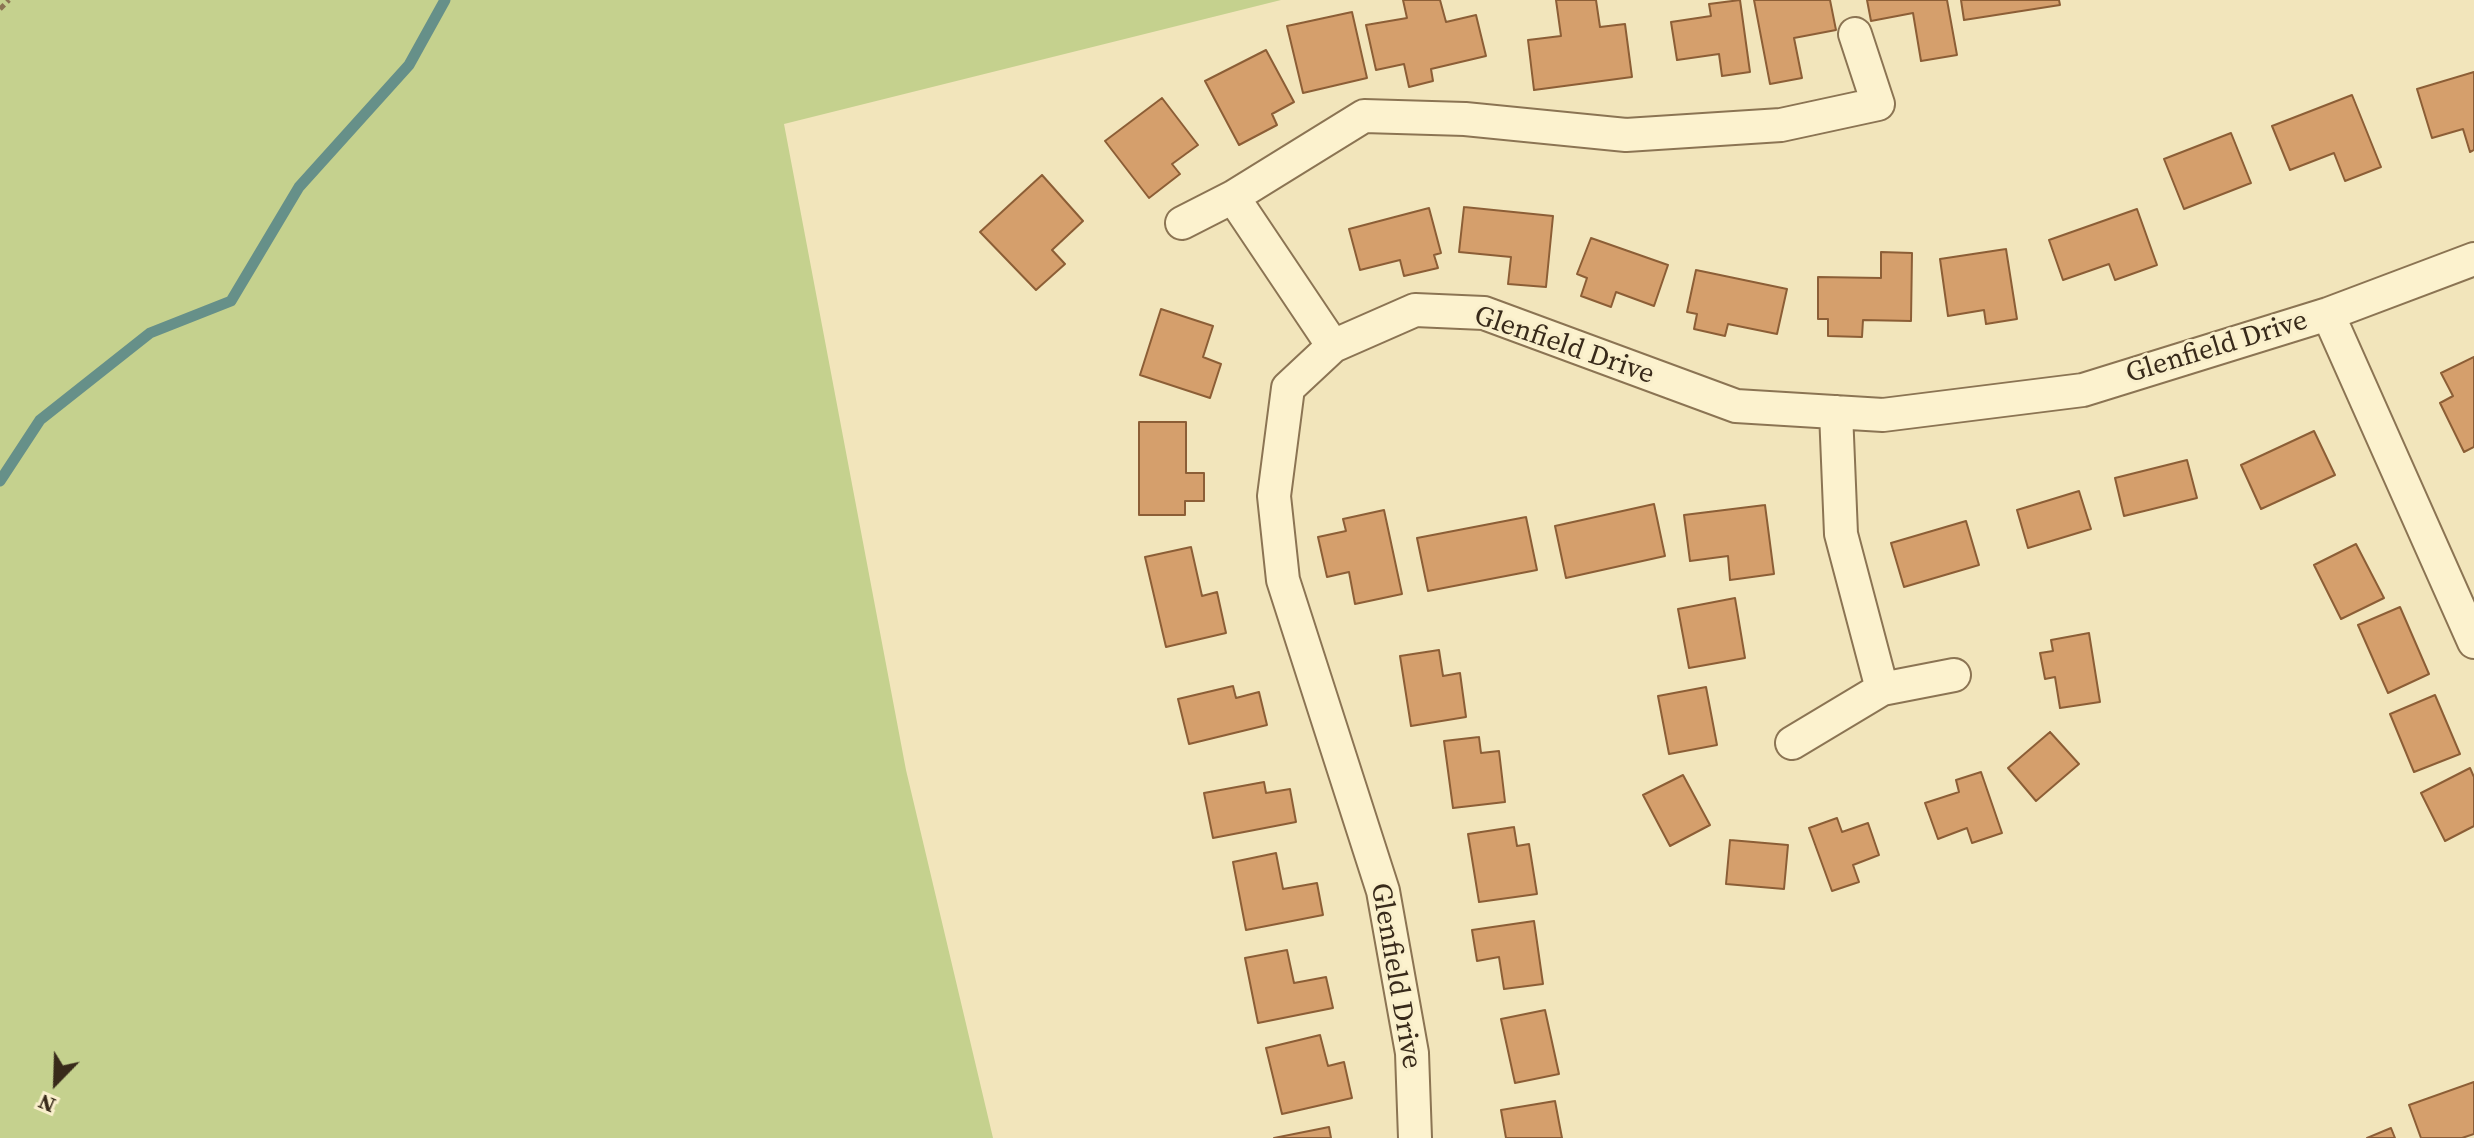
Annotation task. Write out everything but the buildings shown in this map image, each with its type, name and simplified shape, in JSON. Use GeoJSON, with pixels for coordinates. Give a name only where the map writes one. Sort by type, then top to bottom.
{"type":"FeatureCollection","features":[{"type":"Feature","properties":{"kind":"street"},"geometry":{"type":"LineString","coordinates":[[1182,223],[1233,197],[1364,116],[1465,119],[1626,135],[1781,125],[1878,104],[1855,34]]}},
{"type":"Feature","properties":{"kind":"street"},"geometry":{"type":"LineString","coordinates":[[1233,197],[1333,346]]}},
{"type":"Feature","properties":{"kind":"street","name":"Glenfield Drive"},"geometry":{"type":"LineString","coordinates":[[1415,1138],[1412,1053],[1383,891],[1283,580],[1275,510],[1274,496],[1288,388],[1333,346],[1415,310],[1484,313],[1736,406],[1883,415],[2083,390],[2328,314],[2474,259]]}},
{"type":"Feature","properties":{"kind":"street","name":"Glenfield Drive"},"geometry":{"type":"LineString","coordinates":[[2328,314],[2474,642]]}},
{"type":"Feature","properties":{"kind":"street"},"geometry":{"type":"LineString","coordinates":[[1836,412],[1841,534],[1882,689]]}},
{"type":"Feature","properties":{"kind":"street"},"geometry":{"type":"LineString","coordinates":[[1792,743],[1882,689],[1954,675]]}},
{"type":"Feature","properties":{"kind":"path"},"geometry":{"type":"LineString","coordinates":[[0,9],[9,0]]}},
{"type":"Feature","properties":{"kind":"green space"},"geometry":{"type":"Polygon","coordinates":[[[0,0],[1281,0],[784,124],[906,770],[993,1138],[0,1138],[0,0]]]}},
{"type":"Feature","properties":{"kind":"waterway"},"geometry":{"type":"LineString","coordinates":[[0,481],[40,420],[150,333],[231,301],[299,187],[409,65],[445,0]]}}]}
